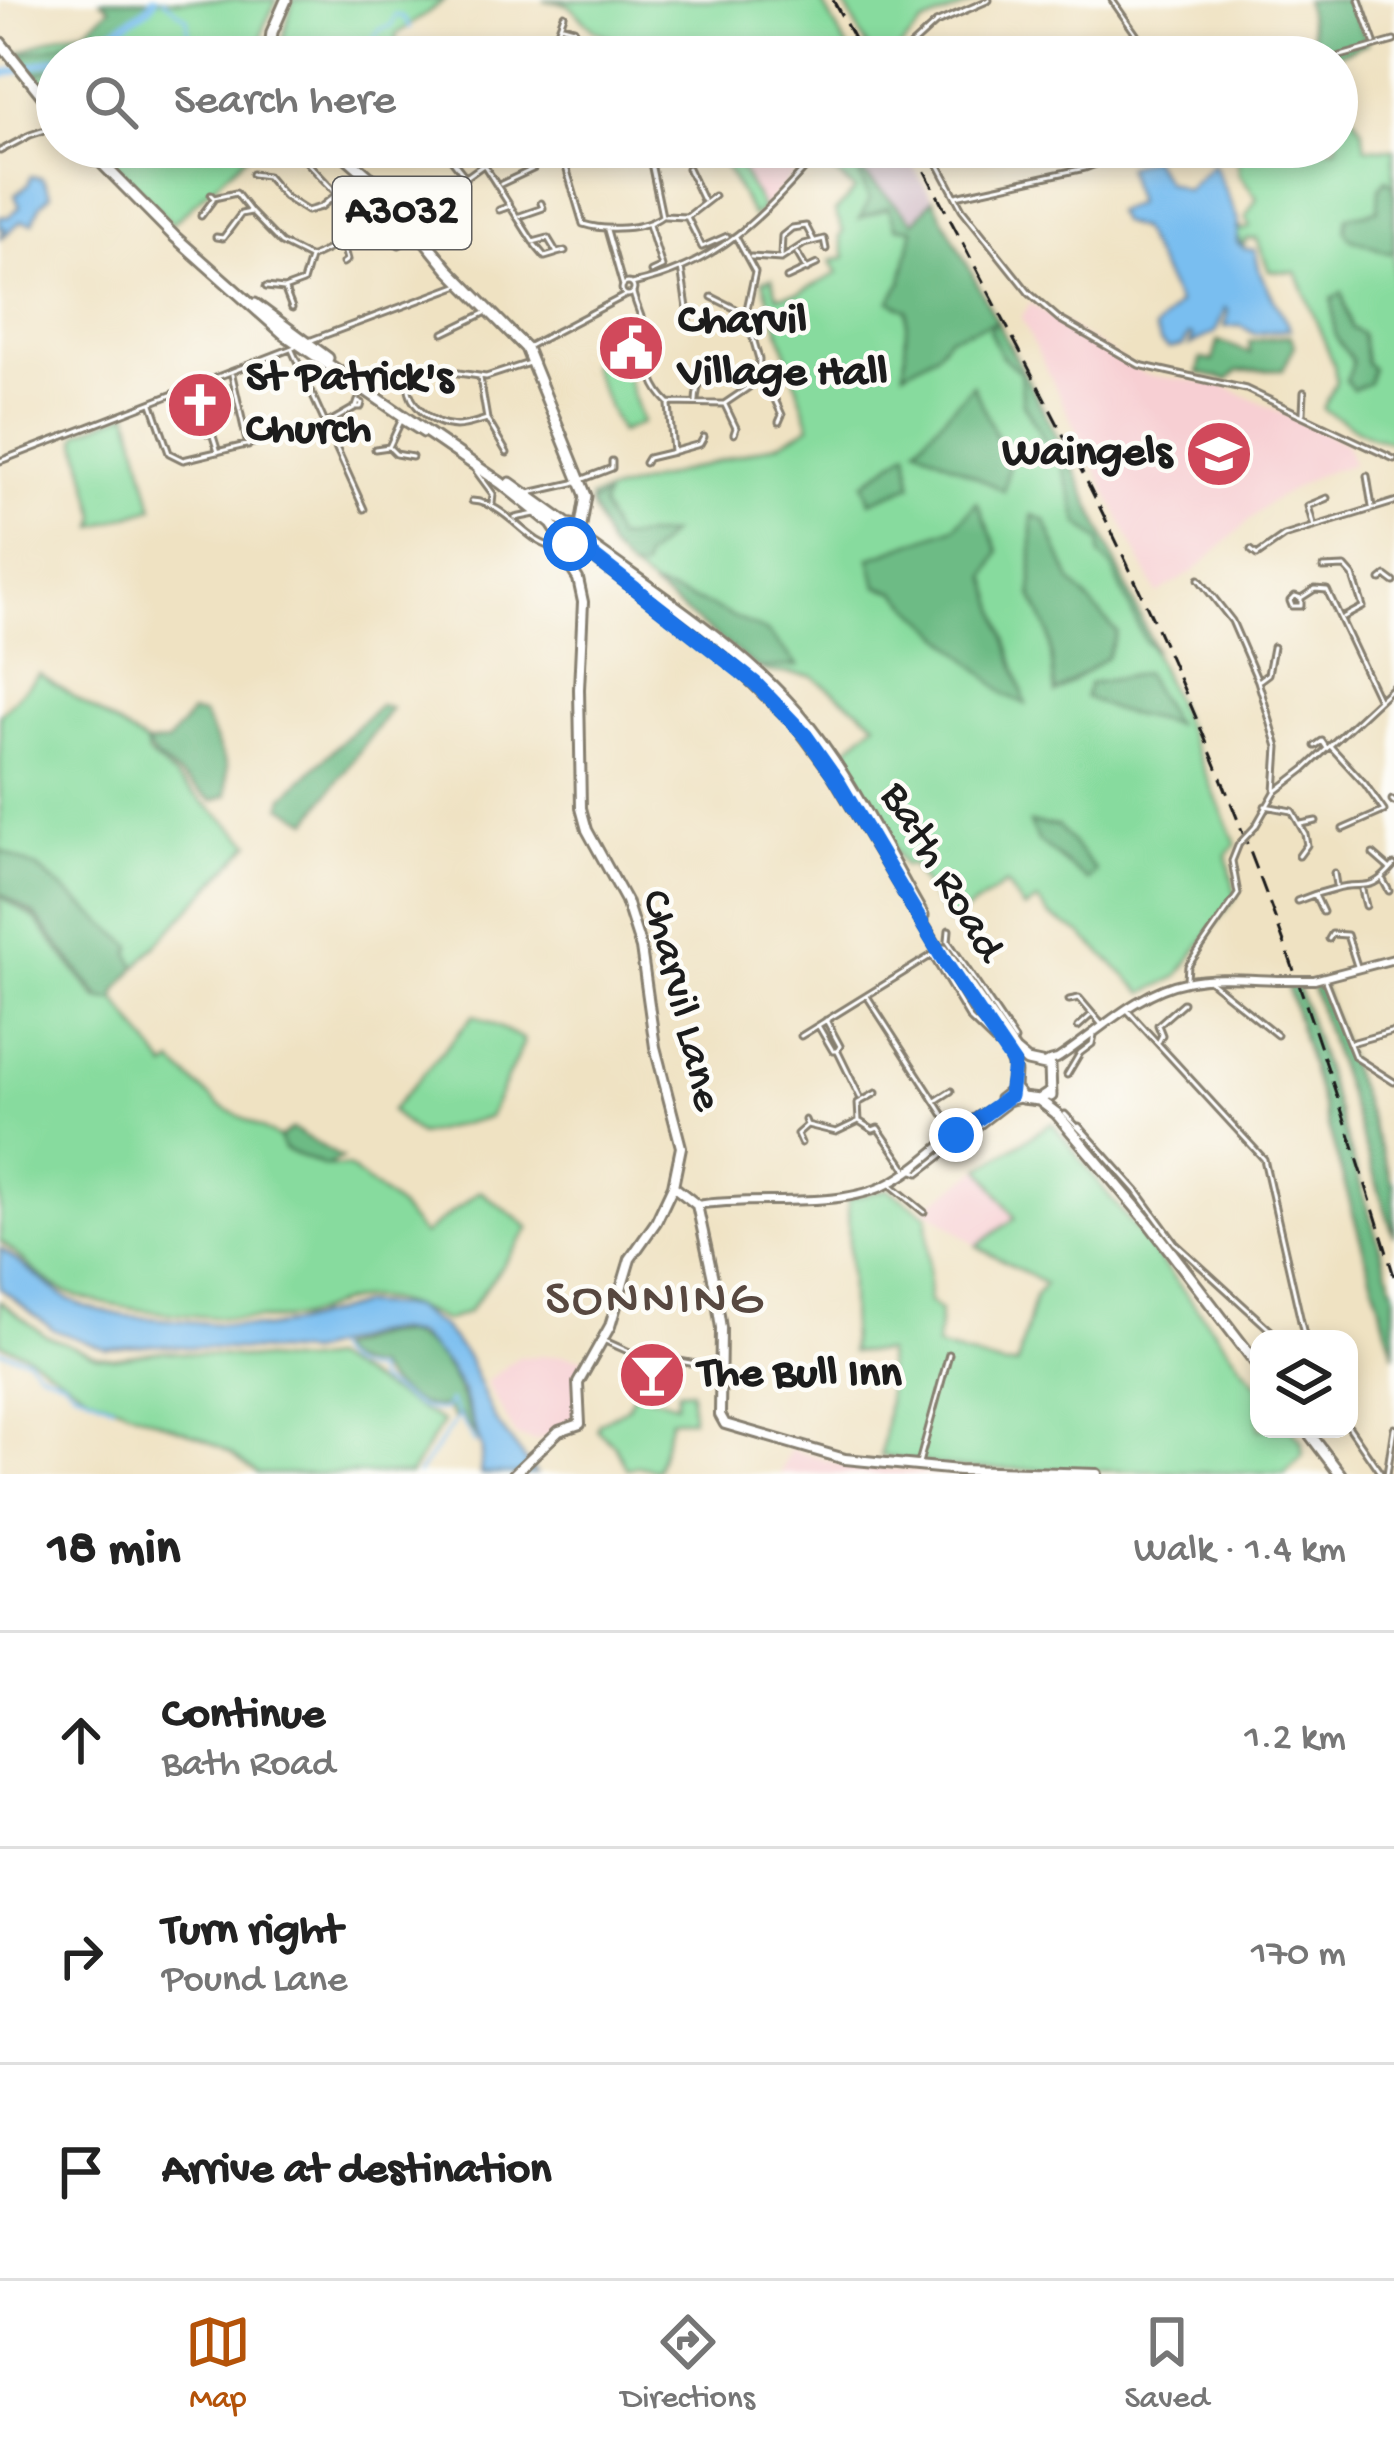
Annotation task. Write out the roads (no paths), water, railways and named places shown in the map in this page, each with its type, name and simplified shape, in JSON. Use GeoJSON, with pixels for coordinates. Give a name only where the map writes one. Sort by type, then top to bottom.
{"type":"FeatureCollection","features":[{"type":"Feature","properties":{"kind":"main road"},"geometry":{"type":"LineString","coordinates":[[272,36],[286,0]]}},
{"type":"Feature","properties":{"kind":"main road"},"geometry":{"type":"LineString","coordinates":[[0,42],[36,88]]}},
{"type":"Feature","properties":{"kind":"main road"},"geometry":{"type":"LineString","coordinates":[[107,168],[174,236],[308,346]]}},
{"type":"Feature","properties":{"kind":"main road","name":"A3032"},"geometry":{"type":"LineString","coordinates":[[359,168],[526,348],[581,480],[586,501],[575,527]]}},
{"type":"Feature","properties":{"kind":"main road","name":"Bath Road"},"geometry":{"type":"LineString","coordinates":[[308,346],[575,527],[592,547],[757,673],[797,712],[839,770],[928,926],[1017,1053],[1027,1060]]}},
{"type":"Feature","properties":{"kind":"main road","name":"Bath Road"},"geometry":{"type":"LineString","coordinates":[[308,346],[485,472],[539,514],[564,545],[588,552],[723,657],[790,718],[832,772],[981,1003],[1015,1073]]}},
{"type":"Feature","properties":{"kind":"main road"},"geometry":{"type":"LineString","coordinates":[[564,545],[575,527]]}},
{"type":"Feature","properties":{"kind":"main road"},"geometry":{"type":"LineString","coordinates":[[564,545],[561,528],[575,527]]}},
{"type":"Feature","properties":{"kind":"main road","name":"Charvil Lane"},"geometry":{"type":"LineString","coordinates":[[564,545],[583,602],[581,808],[587,830],[626,902],[640,948],[655,1047],[681,1147],[673,1186]]}},
{"type":"Feature","properties":{"kind":"main road"},"geometry":{"type":"LineString","coordinates":[[1061,1113],[1039,1100],[1022,1098],[1014,1086],[1018,1066],[1027,1060],[1044,1062],[1053,1073],[1051,1092],[1061,1113],[1168,1240],[1250,1354]]}},
{"type":"Feature","properties":{"kind":"main road"},"geometry":{"type":"LineString","coordinates":[[1039,1100],[1051,1092]]}},
{"type":"Feature","properties":{"kind":"main road"},"geometry":{"type":"LineString","coordinates":[[514,1474],[559,1431],[580,1424],[578,1383],[619,1302],[630,1259],[656,1222],[673,1186],[697,1205],[721,1328],[720,1415],[725,1424],[845,1459],[988,1473],[1096,1474]]}},
{"type":"Feature","properties":{"kind":"main road"},"geometry":{"type":"LineString","coordinates":[[1313,1438],[1340,1474]]}},
{"type":"Feature","properties":{"kind":"street"},"geometry":{"type":"LineString","coordinates":[[922,36],[936,23],[989,0]]}},
{"type":"Feature","properties":{"kind":"street"},"geometry":{"type":"LineString","coordinates":[[1112,0],[1137,36]]}},
{"type":"Feature","properties":{"kind":"street"},"geometry":{"type":"LineString","coordinates":[[1359,0],[1375,44]]}},
{"type":"Feature","properties":{"kind":"street"},"geometry":{"type":"LineString","coordinates":[[557,36],[564,15]]}},
{"type":"Feature","properties":{"kind":"street"},"geometry":{"type":"LineString","coordinates":[[562,26],[574,28]]}},
{"type":"Feature","properties":{"kind":"street"},"geometry":{"type":"LineString","coordinates":[[1358,50],[1394,41]]}},
{"type":"Feature","properties":{"kind":"street"},"geometry":{"type":"LineString","coordinates":[[0,151],[36,133]]}},
{"type":"Feature","properties":{"kind":"street"},"geometry":{"type":"LineString","coordinates":[[317,168],[337,194],[356,236]]}},
{"type":"Feature","properties":{"kind":"street"},"geometry":{"type":"LineString","coordinates":[[458,168],[464,176]]}},
{"type":"Feature","properties":{"kind":"street"},"geometry":{"type":"LineString","coordinates":[[407,218],[479,168]]}},
{"type":"Feature","properties":{"kind":"street"},"geometry":{"type":"LineString","coordinates":[[486,168],[545,257],[565,251]]}},
{"type":"Feature","properties":{"kind":"street"},"geometry":{"type":"LineString","coordinates":[[500,185],[528,168]]}},
{"type":"Feature","properties":{"kind":"street"},"geometry":{"type":"LineString","coordinates":[[567,168],[583,224],[606,229],[648,224],[662,216],[688,217],[714,196]]}},
{"type":"Feature","properties":{"kind":"street"},"geometry":{"type":"LineString","coordinates":[[652,168],[662,216]]}},
{"type":"Feature","properties":{"kind":"street"},"geometry":{"type":"LineString","coordinates":[[526,348],[736,237],[776,203],[806,168]]}},
{"type":"Feature","properties":{"kind":"street"},"geometry":{"type":"LineString","coordinates":[[940,168],[954,197],[1029,292],[1058,319],[1139,365],[1246,389],[1394,459]]}},
{"type":"Feature","properties":{"kind":"street"},"geometry":{"type":"LineString","coordinates":[[954,197],[1081,168]]}},
{"type":"Feature","properties":{"kind":"street"},"geometry":{"type":"LineString","coordinates":[[688,169],[704,202]]}},
{"type":"Feature","properties":{"kind":"street"},"geometry":{"type":"LineString","coordinates":[[252,174],[267,176],[307,211]]}},
{"type":"Feature","properties":{"kind":"street"},"geometry":{"type":"LineString","coordinates":[[201,215],[213,197],[236,194],[280,246],[310,258],[356,236],[384,232],[400,245],[418,235]]}},
{"type":"Feature","properties":{"kind":"street"},"geometry":{"type":"LineString","coordinates":[[307,211],[337,194]]}},
{"type":"Feature","properties":{"kind":"street"},"geometry":{"type":"LineString","coordinates":[[499,210],[512,206]]}},
{"type":"Feature","properties":{"kind":"street"},"geometry":{"type":"LineString","coordinates":[[518,217],[543,208]]}},
{"type":"Feature","properties":{"kind":"street"},"geometry":{"type":"LineString","coordinates":[[306,219],[307,211]]}},
{"type":"Feature","properties":{"kind":"street"},"geometry":{"type":"LineString","coordinates":[[224,246],[220,238],[241,214],[251,212]]}},
{"type":"Feature","properties":{"kind":"street"},"geometry":{"type":"LineString","coordinates":[[688,217],[702,248]]}},
{"type":"Feature","properties":{"kind":"street"},"geometry":{"type":"LineString","coordinates":[[648,224],[662,267]]}},
{"type":"Feature","properties":{"kind":"street"},"geometry":{"type":"LineString","coordinates":[[781,259],[782,236],[792,228],[804,224],[814,241]]}},
{"type":"Feature","properties":{"kind":"street"},"geometry":{"type":"LineString","coordinates":[[606,229],[620,276],[643,320],[656,390],[669,403],[674,452]]}},
{"type":"Feature","properties":{"kind":"street"},"geometry":{"type":"LineString","coordinates":[[696,252],[727,236]]}},
{"type":"Feature","properties":{"kind":"street"},"geometry":{"type":"LineString","coordinates":[[736,237],[755,276],[746,314],[759,359],[758,381]]}},
{"type":"Feature","properties":{"kind":"street"},"geometry":{"type":"LineString","coordinates":[[533,242],[548,238],[557,253]]}},
{"type":"Feature","properties":{"kind":"street"},"geometry":{"type":"LineString","coordinates":[[749,258],[781,259],[824,239],[826,249]]}},
{"type":"Feature","properties":{"kind":"street"},"geometry":{"type":"LineString","coordinates":[[343,243],[345,261],[354,260]]}},
{"type":"Feature","properties":{"kind":"street"},"geometry":{"type":"LineString","coordinates":[[796,251],[807,270]]}},
{"type":"Feature","properties":{"kind":"street"},"geometry":{"type":"LineString","coordinates":[[266,286],[284,289],[303,282],[310,258]]}},
{"type":"Feature","properties":{"kind":"street"},"geometry":{"type":"LineString","coordinates":[[652,272],[673,264]]}},
{"type":"Feature","properties":{"kind":"street"},"geometry":{"type":"LineString","coordinates":[[787,278],[817,264]]}},
{"type":"Feature","properties":{"kind":"street"},"geometry":{"type":"LineString","coordinates":[[681,266],[688,323]]}},
{"type":"Feature","properties":{"kind":"street"},"geometry":{"type":"LineString","coordinates":[[0,461],[464,284]]}},
{"type":"Feature","properties":{"kind":"street"},"geometry":{"type":"LineString","coordinates":[[718,288],[715,297],[746,314]]}},
{"type":"Feature","properties":{"kind":"street"},"geometry":{"type":"LineString","coordinates":[[284,289],[292,308]]}},
{"type":"Feature","properties":{"kind":"street"},"geometry":{"type":"LineString","coordinates":[[444,333],[490,310]]}},
{"type":"Feature","properties":{"kind":"street"},"geometry":{"type":"LineString","coordinates":[[476,320],[480,327]]}},
{"type":"Feature","properties":{"kind":"street"},"geometry":{"type":"LineString","coordinates":[[647,348],[662,344]]}},
{"type":"Feature","properties":{"kind":"street"},"geometry":{"type":"LineString","coordinates":[[308,346],[324,424],[364,509]]}},
{"type":"Feature","properties":{"kind":"street"},"geometry":{"type":"LineString","coordinates":[[487,419],[444,425],[414,406],[407,389],[409,380],[424,368],[480,377],[531,362]]}},
{"type":"Feature","properties":{"kind":"street"},"geometry":{"type":"LineString","coordinates":[[629,369],[648,364]]}},
{"type":"Feature","properties":{"kind":"street"},"geometry":{"type":"LineString","coordinates":[[696,403],[705,368],[715,364]]}},
{"type":"Feature","properties":{"kind":"street"},"geometry":{"type":"LineString","coordinates":[[232,374],[248,446]]}},
{"type":"Feature","properties":{"kind":"street"},"geometry":{"type":"LineString","coordinates":[[480,377],[487,419],[507,454]]}},
{"type":"Feature","properties":{"kind":"street"},"geometry":{"type":"LineString","coordinates":[[669,403],[724,404],[758,381]]}},
{"type":"Feature","properties":{"kind":"street"},"geometry":{"type":"LineString","coordinates":[[758,381],[770,389],[780,418],[788,421]]}},
{"type":"Feature","properties":{"kind":"street"},"geometry":{"type":"LineString","coordinates":[[1303,415],[1304,392]]}},
{"type":"Feature","properties":{"kind":"street"},"geometry":{"type":"LineString","coordinates":[[152,403],[174,458],[197,459],[324,424],[356,407]]}},
{"type":"Feature","properties":{"kind":"street"},"geometry":{"type":"LineString","coordinates":[[724,404],[738,431]]}},
{"type":"Feature","properties":{"kind":"street"},"geometry":{"type":"LineString","coordinates":[[389,447],[401,422],[485,478],[492,504]]}},
{"type":"Feature","properties":{"kind":"street"},"geometry":{"type":"LineString","coordinates":[[212,433],[219,454]]}},
{"type":"Feature","properties":{"kind":"street"},"geometry":{"type":"LineString","coordinates":[[643,451],[646,460],[703,446],[704,437]]}},
{"type":"Feature","properties":{"kind":"street"},"geometry":{"type":"LineString","coordinates":[[375,449],[389,447]]}},
{"type":"Feature","properties":{"kind":"street"},"geometry":{"type":"LineString","coordinates":[[389,447],[412,458]]}},
{"type":"Feature","properties":{"kind":"street"},"geometry":{"type":"LineString","coordinates":[[528,492],[612,472],[612,461]]}},
{"type":"Feature","properties":{"kind":"street"},"geometry":{"type":"LineString","coordinates":[[1367,476],[1373,509]]}},
{"type":"Feature","properties":{"kind":"street"},"geometry":{"type":"LineString","coordinates":[[1370,484],[1378,482]]}},
{"type":"Feature","properties":{"kind":"street"},"geometry":{"type":"LineString","coordinates":[[1315,529],[1305,506],[1327,498]]}},
{"type":"Feature","properties":{"kind":"street"},"geometry":{"type":"LineString","coordinates":[[472,501],[492,504],[544,545],[564,545]]}},
{"type":"Feature","properties":{"kind":"street"},"geometry":{"type":"LineString","coordinates":[[1251,550],[1259,557],[1275,540],[1394,502]]}},
{"type":"Feature","properties":{"kind":"street"},"geometry":{"type":"LineString","coordinates":[[514,520],[539,514]]}},
{"type":"Feature","properties":{"kind":"street"},"geometry":{"type":"LineString","coordinates":[[1348,570],[1355,564]]}},
{"type":"Feature","properties":{"kind":"street"},"geometry":{"type":"LineString","coordinates":[[1323,568],[1348,570]]}},
{"type":"Feature","properties":{"kind":"street"},"geometry":{"type":"LineString","coordinates":[[1342,617],[1366,609],[1348,570]]}},
{"type":"Feature","properties":{"kind":"street"},"geometry":{"type":"LineString","coordinates":[[1381,580],[1394,572]]}},
{"type":"Feature","properties":{"kind":"street"},"geometry":{"type":"LineString","coordinates":[[1386,576],[1394,582]]}},
{"type":"Feature","properties":{"kind":"street"},"geometry":{"type":"LineString","coordinates":[[1198,579],[1232,621],[1258,681],[1278,747],[1275,792]]}},
{"type":"Feature","properties":{"kind":"street"},"geometry":{"type":"LineString","coordinates":[[1301,598],[1322,587],[1342,617],[1378,700]]}},
{"type":"Feature","properties":{"kind":"street"},"geometry":{"type":"LineString","coordinates":[[1258,681],[1268,674],[1273,647]]}},
{"type":"Feature","properties":{"kind":"street"},"geometry":{"type":"LineString","coordinates":[[1187,981],[1188,967],[1238,894],[1232,861],[1265,806],[1394,686]]}},
{"type":"Feature","properties":{"kind":"street"},"geometry":{"type":"LineString","coordinates":[[1315,746],[1322,741],[1329,747],[1384,811]]}},
{"type":"Feature","properties":{"kind":"street"},"geometry":{"type":"LineString","coordinates":[[1348,830],[1394,803]]}},
{"type":"Feature","properties":{"kind":"street"},"geometry":{"type":"LineString","coordinates":[[1265,806],[1292,812],[1307,845],[1299,856]]}},
{"type":"Feature","properties":{"kind":"street"},"geometry":{"type":"LineString","coordinates":[[1362,814],[1366,820]]}},
{"type":"Feature","properties":{"kind":"street"},"geometry":{"type":"LineString","coordinates":[[1299,824],[1316,821]]}},
{"type":"Feature","properties":{"kind":"street"},"geometry":{"type":"LineString","coordinates":[[1297,901],[1315,893],[1324,896],[1336,887],[1362,888],[1382,878],[1392,867],[1373,854]]}},
{"type":"Feature","properties":{"kind":"street"},"geometry":{"type":"LineString","coordinates":[[1334,873],[1336,887]]}},
{"type":"Feature","properties":{"kind":"street"},"geometry":{"type":"LineString","coordinates":[[1382,878],[1389,891]]}},
{"type":"Feature","properties":{"kind":"street"},"geometry":{"type":"LineString","coordinates":[[1362,888],[1366,907]]}},
{"type":"Feature","properties":{"kind":"street"},"geometry":{"type":"LineString","coordinates":[[1315,893],[1323,912]]}},
{"type":"Feature","properties":{"kind":"street"},"geometry":{"type":"LineString","coordinates":[[1326,926],[1331,937],[1347,935],[1358,970]]}},
{"type":"Feature","properties":{"kind":"street"},"geometry":{"type":"LineString","coordinates":[[949,930],[948,941],[981,1003],[1016,1040]]}},
{"type":"Feature","properties":{"kind":"street"},"geometry":{"type":"LineString","coordinates":[[801,1036],[932,955],[970,1018],[1007,1058],[1009,1087],[998,1098],[1003,1104]]}},
{"type":"Feature","properties":{"kind":"street"},"geometry":{"type":"LineString","coordinates":[[1044,1062],[1058,1059],[1127,1010],[1187,981],[1325,980],[1394,959]]}},
{"type":"Feature","properties":{"kind":"street"},"geometry":{"type":"LineString","coordinates":[[1208,980],[1277,1035]]}},
{"type":"Feature","properties":{"kind":"street"},"geometry":{"type":"LineString","coordinates":[[1325,980],[1355,1057],[1394,1082]]}},
{"type":"Feature","properties":{"kind":"street"},"geometry":{"type":"LineString","coordinates":[[866,994],[956,1135]]}},
{"type":"Feature","properties":{"kind":"street"},"geometry":{"type":"LineString","coordinates":[[1069,1000],[1081,995],[1103,1027]]}},
{"type":"Feature","properties":{"kind":"street"},"geometry":{"type":"LineString","coordinates":[[1157,1043],[1162,1035],[1158,1025],[1184,1003]]}},
{"type":"Feature","properties":{"kind":"street"},"geometry":{"type":"LineString","coordinates":[[1127,1010],[1264,1159],[1303,1330]]}},
{"type":"Feature","properties":{"kind":"street"},"geometry":{"type":"LineString","coordinates":[[1078,1023],[1096,1016]]}},
{"type":"Feature","properties":{"kind":"street"},"geometry":{"type":"LineString","coordinates":[[826,1020],[840,1046],[837,1051]]}},
{"type":"Feature","properties":{"kind":"street"},"geometry":{"type":"LineString","coordinates":[[818,1025],[861,1099]]}},
{"type":"Feature","properties":{"kind":"street"},"geometry":{"type":"LineString","coordinates":[[1349,1043],[1394,1031]]}},
{"type":"Feature","properties":{"kind":"street"},"geometry":{"type":"LineString","coordinates":[[1067,1075],[1071,1064],[1092,1043],[1094,1033]]}},
{"type":"Feature","properties":{"kind":"street"},"geometry":{"type":"LineString","coordinates":[[1053,1073],[1058,1059]]}},
{"type":"Feature","properties":{"kind":"street"},"geometry":{"type":"LineString","coordinates":[[876,1093],[861,1099],[856,1110],[859,1121],[872,1130],[878,1128],[909,1170],[919,1173],[1003,1104],[1014,1086]]}},
{"type":"Feature","properties":{"kind":"street"},"geometry":{"type":"LineString","coordinates":[[935,1101],[949,1092],[952,1100]]}},
{"type":"Feature","properties":{"kind":"street"},"geometry":{"type":"LineString","coordinates":[[1003,1104],[1022,1098]]}},
{"type":"Feature","properties":{"kind":"street"},"geometry":{"type":"LineString","coordinates":[[1061,1113],[1088,1136]]}},
{"type":"Feature","properties":{"kind":"street"},"geometry":{"type":"LineString","coordinates":[[697,1205],[730,1199],[838,1198],[890,1184],[991,1114]]}},
{"type":"Feature","properties":{"kind":"street"},"geometry":{"type":"LineString","coordinates":[[801,1143],[796,1132],[806,1123],[836,1132],[859,1121]]}},
{"type":"Feature","properties":{"kind":"street"},"geometry":{"type":"LineString","coordinates":[[1079,1126],[1168,1240],[1270,1330]]}},
{"type":"Feature","properties":{"kind":"street"},"geometry":{"type":"LineString","coordinates":[[890,1184],[924,1212]]}},
{"type":"Feature","properties":{"kind":"street"},"geometry":{"type":"LineString","coordinates":[[603,1340],[650,1361]]}},
{"type":"Feature","properties":{"kind":"street"},"geometry":{"type":"LineString","coordinates":[[919,1465],[949,1354]]}},
{"type":"Feature","properties":{"kind":"street"},"geometry":{"type":"LineString","coordinates":[[637,1392],[650,1361],[657,1358],[720,1368]]}},
{"type":"Feature","properties":{"kind":"street"},"geometry":{"type":"LineString","coordinates":[[1356,1438],[1384,1474],[1394,1428]]}},
{"type":"Feature","properties":{"kind":"street"},"geometry":{"type":"LineString","coordinates":[[1376,1468],[1387,1466]]}},
{"type":"Feature","properties":{"kind":"water"},"geometry":{"type":"Polygon","coordinates":[[[1126,168],[1157,168],[1166,182],[1186,190],[1208,168],[1215,168],[1238,220],[1237,242],[1255,250],[1260,273],[1290,329],[1255,334],[1241,326],[1225,327],[1225,308],[1216,332],[1190,345],[1193,336],[1189,335],[1183,346],[1169,349],[1161,343],[1155,329],[1178,304],[1140,229],[1121,223],[1115,212],[1136,203],[1126,168]]]}},
{"type":"Feature","properties":{"kind":"water"},"geometry":{"type":"Polygon","coordinates":[[[31,176],[42,178],[51,195],[40,205],[33,223],[21,221],[0,239],[5,228],[0,228],[0,216],[8,217],[20,207],[15,195],[31,176]]]}},
{"type":"Feature","properties":{"kind":"water"},"geometry":{"type":"Polygon","coordinates":[[[0,1248],[64,1297],[126,1316],[263,1328],[361,1304],[411,1307],[442,1327],[467,1356],[495,1420],[536,1474],[480,1474],[482,1449],[462,1390],[447,1365],[417,1335],[371,1334],[309,1353],[151,1345],[106,1349],[54,1330],[0,1288],[0,1248]]]}},
{"type":"Feature","properties":{"kind":"waterway"},"geometry":{"type":"LineString","coordinates":[[106,36],[154,0]]}},
{"type":"Feature","properties":{"kind":"waterway"},"geometry":{"type":"LineString","coordinates":[[163,0],[187,18],[189,36]]}},
{"type":"Feature","properties":{"kind":"waterway"},"geometry":{"type":"LineString","coordinates":[[375,36],[391,26],[395,15],[403,17],[410,28]]}},
{"type":"Feature","properties":{"kind":"waterway"},"geometry":{"type":"LineString","coordinates":[[0,75],[36,65]]}},
{"type":"Feature","properties":{"kind":"waterway"},"geometry":{"type":"LineString","coordinates":[[331,1348],[343,1362],[374,1371],[377,1381],[418,1405],[444,1410],[450,1401],[475,1443]]}},
{"type":"Feature","properties":{"kind":"waterway"},"geometry":{"type":"LineString","coordinates":[[0,1351],[27,1358],[38,1370],[72,1389],[113,1405]]}},
{"type":"Feature","properties":{"kind":"waterway"},"geometry":{"type":"LineString","coordinates":[[418,1474],[458,1417]]}},
{"type":"Feature","properties":{"kind":"railway"},"geometry":{"type":"LineString","coordinates":[[833,0],[853,36]]}},
{"type":"Feature","properties":{"kind":"railway"},"geometry":{"type":"LineString","coordinates":[[923,168],[1111,530],[1204,735],[1292,965],[1394,1276]]}},
{"type":"Feature","properties":{"kind":"place","name":"Charvil Village Hall"},"geometry":{"type":"Point","coordinates":[631,348]}},
{"type":"Feature","properties":{"kind":"place","name":"St Patrick's Church"},"geometry":{"type":"Point","coordinates":[200,405]}},
{"type":"Feature","properties":{"kind":"place","name":"Waingels"},"geometry":{"type":"Point","coordinates":[1219,454]}},
{"type":"Feature","properties":{"kind":"place","name":"The Bull Inn"},"geometry":{"type":"Point","coordinates":[652,1375]}},
{"type":"Feature","properties":{"kind":"district","name":"SONNING"},"geometry":{"type":"Point","coordinates":[655,1303]}}]}
